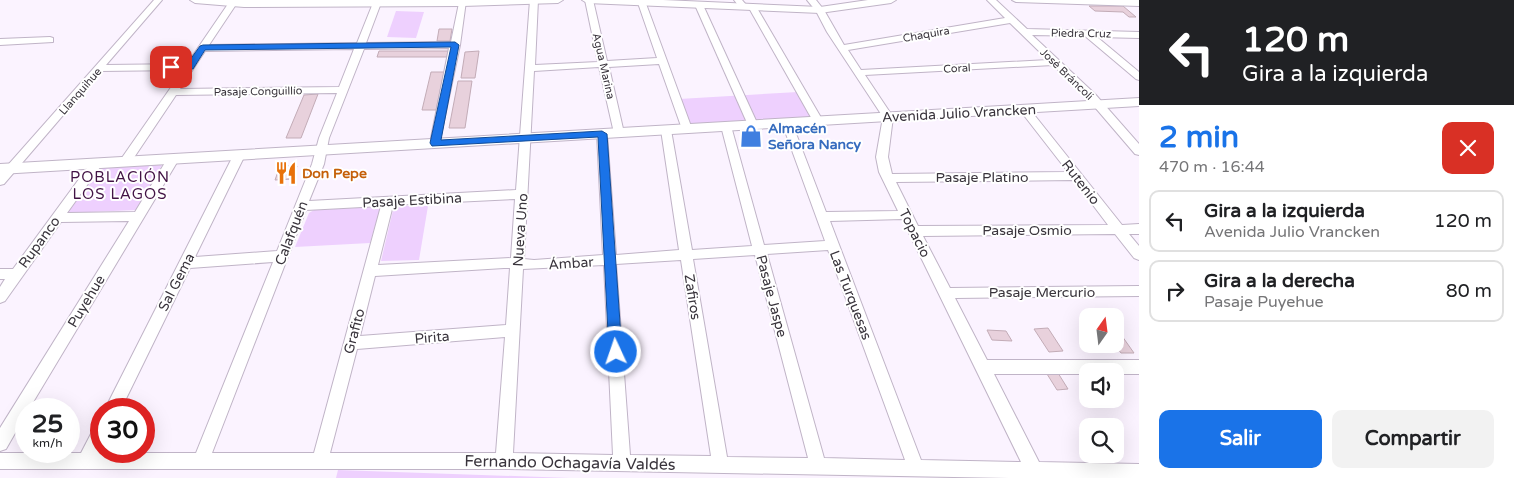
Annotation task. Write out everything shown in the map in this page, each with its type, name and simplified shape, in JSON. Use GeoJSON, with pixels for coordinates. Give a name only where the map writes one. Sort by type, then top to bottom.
{"type":"FeatureCollection","features":[{"type":"Feature","properties":{"kind":"street","name":"Llanquihue"},"geometry":{"type":"LineString","coordinates":[[0,180],[6,169],[99,68],[158,0]]}},
{"type":"Feature","properties":{"kind":"street"},"geometry":{"type":"LineString","coordinates":[[195,0],[233,3],[463,3],[558,0]]}},
{"type":"Feature","properties":{"kind":"street"},"geometry":{"type":"LineString","coordinates":[[588,0],[745,5],[820,10],[891,0]]}},
{"type":"Feature","properties":{"kind":"street","name":"Agua Marina"},"geometry":{"type":"LineString","coordinates":[[588,0],[619,133]]}},
{"type":"Feature","properties":{"kind":"street"},"geometry":{"type":"LineString","coordinates":[[811,0],[820,10],[828,28],[888,117]]}},
{"type":"Feature","properties":{"kind":"street","name":"José Bráncoli"},"geometry":{"type":"LineString","coordinates":[[991,0],[1056,62],[1139,151]]}},
{"type":"Feature","properties":{"kind":"street"},"geometry":{"type":"LineString","coordinates":[[1016,0],[1139,3]]}},
{"type":"Feature","properties":{"kind":"street","name":"Nueva Uno"},"geometry":{"type":"LineString","coordinates":[[504,460],[534,1]]}},
{"type":"Feature","properties":{"kind":"street"},"geometry":{"type":"LineString","coordinates":[[125,162],[233,3]]}},
{"type":"Feature","properties":{"kind":"street","name":"Calafquén"},"geometry":{"type":"LineString","coordinates":[[201,461],[282,256],[324,138],[377,3]]}},
{"type":"Feature","properties":{"kind":"street"},"geometry":{"type":"LineString","coordinates":[[435,143],[463,3]]}},
{"type":"Feature","properties":{"kind":"street"},"geometry":{"type":"LineString","coordinates":[[642,3],[687,129]]}},
{"type":"Feature","properties":{"kind":"street"},"geometry":{"type":"LineString","coordinates":[[699,5],[753,125]]}},
{"type":"Feature","properties":{"kind":"street"},"geometry":{"type":"LineString","coordinates":[[745,5],[818,121]]}},
{"type":"Feature","properties":{"kind":"street","name":"Chaquira"},"geometry":{"type":"LineString","coordinates":[[842,48],[1011,20]]}},
{"type":"Feature","properties":{"kind":"street","name":"Piedra Cruz"},"geometry":{"type":"LineString","coordinates":[[1024,32],[1139,35]]}},
{"type":"Feature","properties":{"kind":"street"},"geometry":{"type":"LineString","coordinates":[[1087,33],[1139,77]]}},
{"type":"Feature","properties":{"kind":"street"},"geometry":{"type":"LineString","coordinates":[[0,42],[50,40]]}},
{"type":"Feature","properties":{"kind":"street"},"geometry":{"type":"LineString","coordinates":[[203,48],[455,45]]}},
{"type":"Feature","properties":{"kind":"street"},"geometry":{"type":"LineString","coordinates":[[530,68],[663,62]]}},
{"type":"Feature","properties":{"kind":"street","name":"Coral"},"geometry":{"type":"LineString","coordinates":[[858,73],[1056,62]]}},
{"type":"Feature","properties":{"kind":"street"},"geometry":{"type":"LineString","coordinates":[[99,68],[190,67]]}},
{"type":"Feature","properties":{"kind":"street","name":"Pasaje Conguillío"},"geometry":{"type":"LineString","coordinates":[[172,92],[343,90]]}},
{"type":"Feature","properties":{"kind":"street","name":"Avenida Julio Vrancken"},"geometry":{"type":"LineString","coordinates":[[6,169],[1139,102]]}},
{"type":"Feature","properties":{"kind":"street","name":"Rutenio"},"geometry":{"type":"LineString","coordinates":[[1024,109],[1139,255]]}},
{"type":"Feature","properties":{"kind":"street","name":"Topacio"},"geometry":{"type":"LineString","coordinates":[[888,117],[882,157],[888,178],[1034,470]]}},
{"type":"Feature","properties":{"kind":"street","name":"Las Turquesas"},"geometry":{"type":"LineString","coordinates":[[787,123],[916,468]]}},
{"type":"Feature","properties":{"kind":"street","name":"Pasaje Jaspe"},"geometry":{"type":"LineString","coordinates":[[726,126],[818,466]]}},
{"type":"Feature","properties":{"kind":"street","name":"Zafiros"},"geometry":{"type":"LineString","coordinates":[[666,130],[720,464]]}},
{"type":"Feature","properties":{"kind":"street"},"geometry":{"type":"LineString","coordinates":[[602,134],[622,463]]}},
{"type":"Feature","properties":{"kind":"street","name":"Sal Gema"},"geometry":{"type":"LineString","coordinates":[[118,398],[239,155]]}},
{"type":"Feature","properties":{"kind":"street","name":"Puyehue"},"geometry":{"type":"LineString","coordinates":[[0,443],[173,159]]}},
{"type":"Feature","properties":{"kind":"street","name":"Rupanco"},"geometry":{"type":"LineString","coordinates":[[0,297],[97,163]]}},
{"type":"Feature","properties":{"kind":"street","name":"Pasaje Platino"},"geometry":{"type":"LineString","coordinates":[[888,178],[1077,176]]}},
{"type":"Feature","properties":{"kind":"street","name":"Pasaje Estibina"},"geometry":{"type":"LineString","coordinates":[[301,206],[522,194]]}},
{"type":"Feature","properties":{"kind":"street","name":"Grafito"},"geometry":{"type":"LineString","coordinates":[[320,461],[388,201]]}},
{"type":"Feature","properties":{"kind":"street"},"geometry":{"type":"LineString","coordinates":[[822,217],[906,215]]}},
{"type":"Feature","properties":{"kind":"street"},"geometry":{"type":"LineString","coordinates":[[57,218],[138,216]]}},
{"type":"Feature","properties":{"kind":"street","name":"Pasaje Osmio"},"geometry":{"type":"LineString","coordinates":[[914,231],[1139,229]]}},
{"type":"Feature","properties":{"kind":"street","name":"Ámbar"},"geometry":{"type":"LineString","coordinates":[[369,271],[504,263],[534,265],[833,245]]}},
{"type":"Feature","properties":{"kind":"street"},"geometry":{"type":"LineString","coordinates":[[185,263],[282,256]]}},
{"type":"Feature","properties":{"kind":"street"},"geometry":{"type":"LineString","coordinates":[[0,274],[16,274]]}},
{"type":"Feature","properties":{"kind":"street","name":"Pasaje Mercurio"},"geometry":{"type":"LineString","coordinates":[[946,293],[1139,291]]}},
{"type":"Feature","properties":{"kind":"street","name":"Pirita"},"geometry":{"type":"LineString","coordinates":[[351,343],[513,330]]}},
{"type":"Feature","properties":{"kind":"street"},"geometry":{"type":"LineString","coordinates":[[982,367],[1139,367]]}},
{"type":"Feature","properties":{"kind":"street"},"geometry":{"type":"LineString","coordinates":[[86,461],[90,453]]}},
{"type":"Feature","properties":{"kind":"street","name":"Fernando Ochagavía Valdés"},"geometry":{"type":"LineString","coordinates":[[0,461],[504,460],[1139,472]]}},
{"type":"Feature","properties":{"kind":"shaded area"},"geometry":{"type":"Polygon","coordinates":[[[396,11],[424,12],[416,38],[387,37],[396,11]]]}},
{"type":"Feature","properties":{"kind":"shaded area"},"geometry":{"type":"Polygon","coordinates":[[[798,92],[814,117],[688,124],[679,99],[798,92]]]}},
{"type":"Feature","properties":{"kind":"shaded area"},"geometry":{"type":"Polygon","coordinates":[[[162,165],[136,210],[67,213],[102,168],[162,165]]]}},
{"type":"Feature","properties":{"kind":"shaded area"},"geometry":{"type":"Polygon","coordinates":[[[394,206],[428,206],[419,260],[381,261],[394,206]]]}},
{"type":"Feature","properties":{"kind":"shaded area"},"geometry":{"type":"Polygon","coordinates":[[[377,207],[380,209],[370,243],[295,247],[309,213],[314,210],[377,207]]]}},
{"type":"Feature","properties":{"kind":"shaded area"},"geometry":{"type":"Polygon","coordinates":[[[338,470],[570,478],[336,478],[338,470]]]}},
{"type":"Feature","properties":{"kind":"building"},"geometry":{"type":"Polygon","coordinates":[[[1089,6],[1123,6],[1136,17],[1129,17],[1123,12],[1095,11],[1089,6]]]}},
{"type":"Feature","properties":{"kind":"building"},"geometry":{"type":"Polygon","coordinates":[[[439,29],[452,29],[450,41],[437,41],[439,29]]]}},
{"type":"Feature","properties":{"kind":"building"},"geometry":{"type":"Polygon","coordinates":[[[379,51],[448,51],[447,57],[377,57],[379,51]]]}},
{"type":"Feature","properties":{"kind":"building"},"geometry":{"type":"Polygon","coordinates":[[[479,51],[475,78],[461,78],[465,52],[479,51]]]}},
{"type":"Feature","properties":{"kind":"building"},"geometry":{"type":"Polygon","coordinates":[[[431,72],[444,72],[436,110],[422,110],[431,72]]]}},
{"type":"Feature","properties":{"kind":"building"},"geometry":{"type":"Polygon","coordinates":[[[458,81],[472,81],[465,128],[449,128],[458,81]]]}},
{"type":"Feature","properties":{"kind":"building"},"geometry":{"type":"Polygon","coordinates":[[[318,94],[301,138],[286,138],[304,95],[318,94]]]}},
{"type":"Feature","properties":{"kind":"building","name":"Don Pepe"},"geometry":{"type":"Polygon","coordinates":[[[280,166],[297,166],[293,179],[275,180],[280,166]]]}},
{"type":"Feature","properties":{"kind":"building"},"geometry":{"type":"Polygon","coordinates":[[[1048,328],[1063,351],[1049,352],[1034,329],[1048,328]]]}},
{"type":"Feature","properties":{"kind":"building"},"geometry":{"type":"Polygon","coordinates":[[[987,330],[1006,331],[1012,341],[992,340],[987,330]]]}},
{"type":"Feature","properties":{"kind":"building"},"geometry":{"type":"Polygon","coordinates":[[[1124,339],[1134,353],[1124,353],[1124,339]]]}},
{"type":"Feature","properties":{"kind":"building"},"geometry":{"type":"Polygon","coordinates":[[[1058,373],[1068,389],[1057,390],[1047,374],[1058,373]]]}},
{"type":"Feature","properties":{"kind":"place","name":"Almacén Señora Nancy"},"geometry":{"type":"Point","coordinates":[751,136]}},
{"type":"Feature","properties":{"kind":"place","name":"Don Pepe"},"geometry":{"type":"Point","coordinates":[286,173]}},
{"type":"Feature","properties":{"kind":"district","name":"POBLACIÓN LOS LAGOS"},"geometry":{"type":"Point","coordinates":[120,186]}},
{"type":"Feature","properties":{"kind":"route"},"geometry":{"type":"LineString","coordinates":[[171,67],[190,67],[203,48],[455,45],[435,143],[602,134],[616,352]]}}]}
